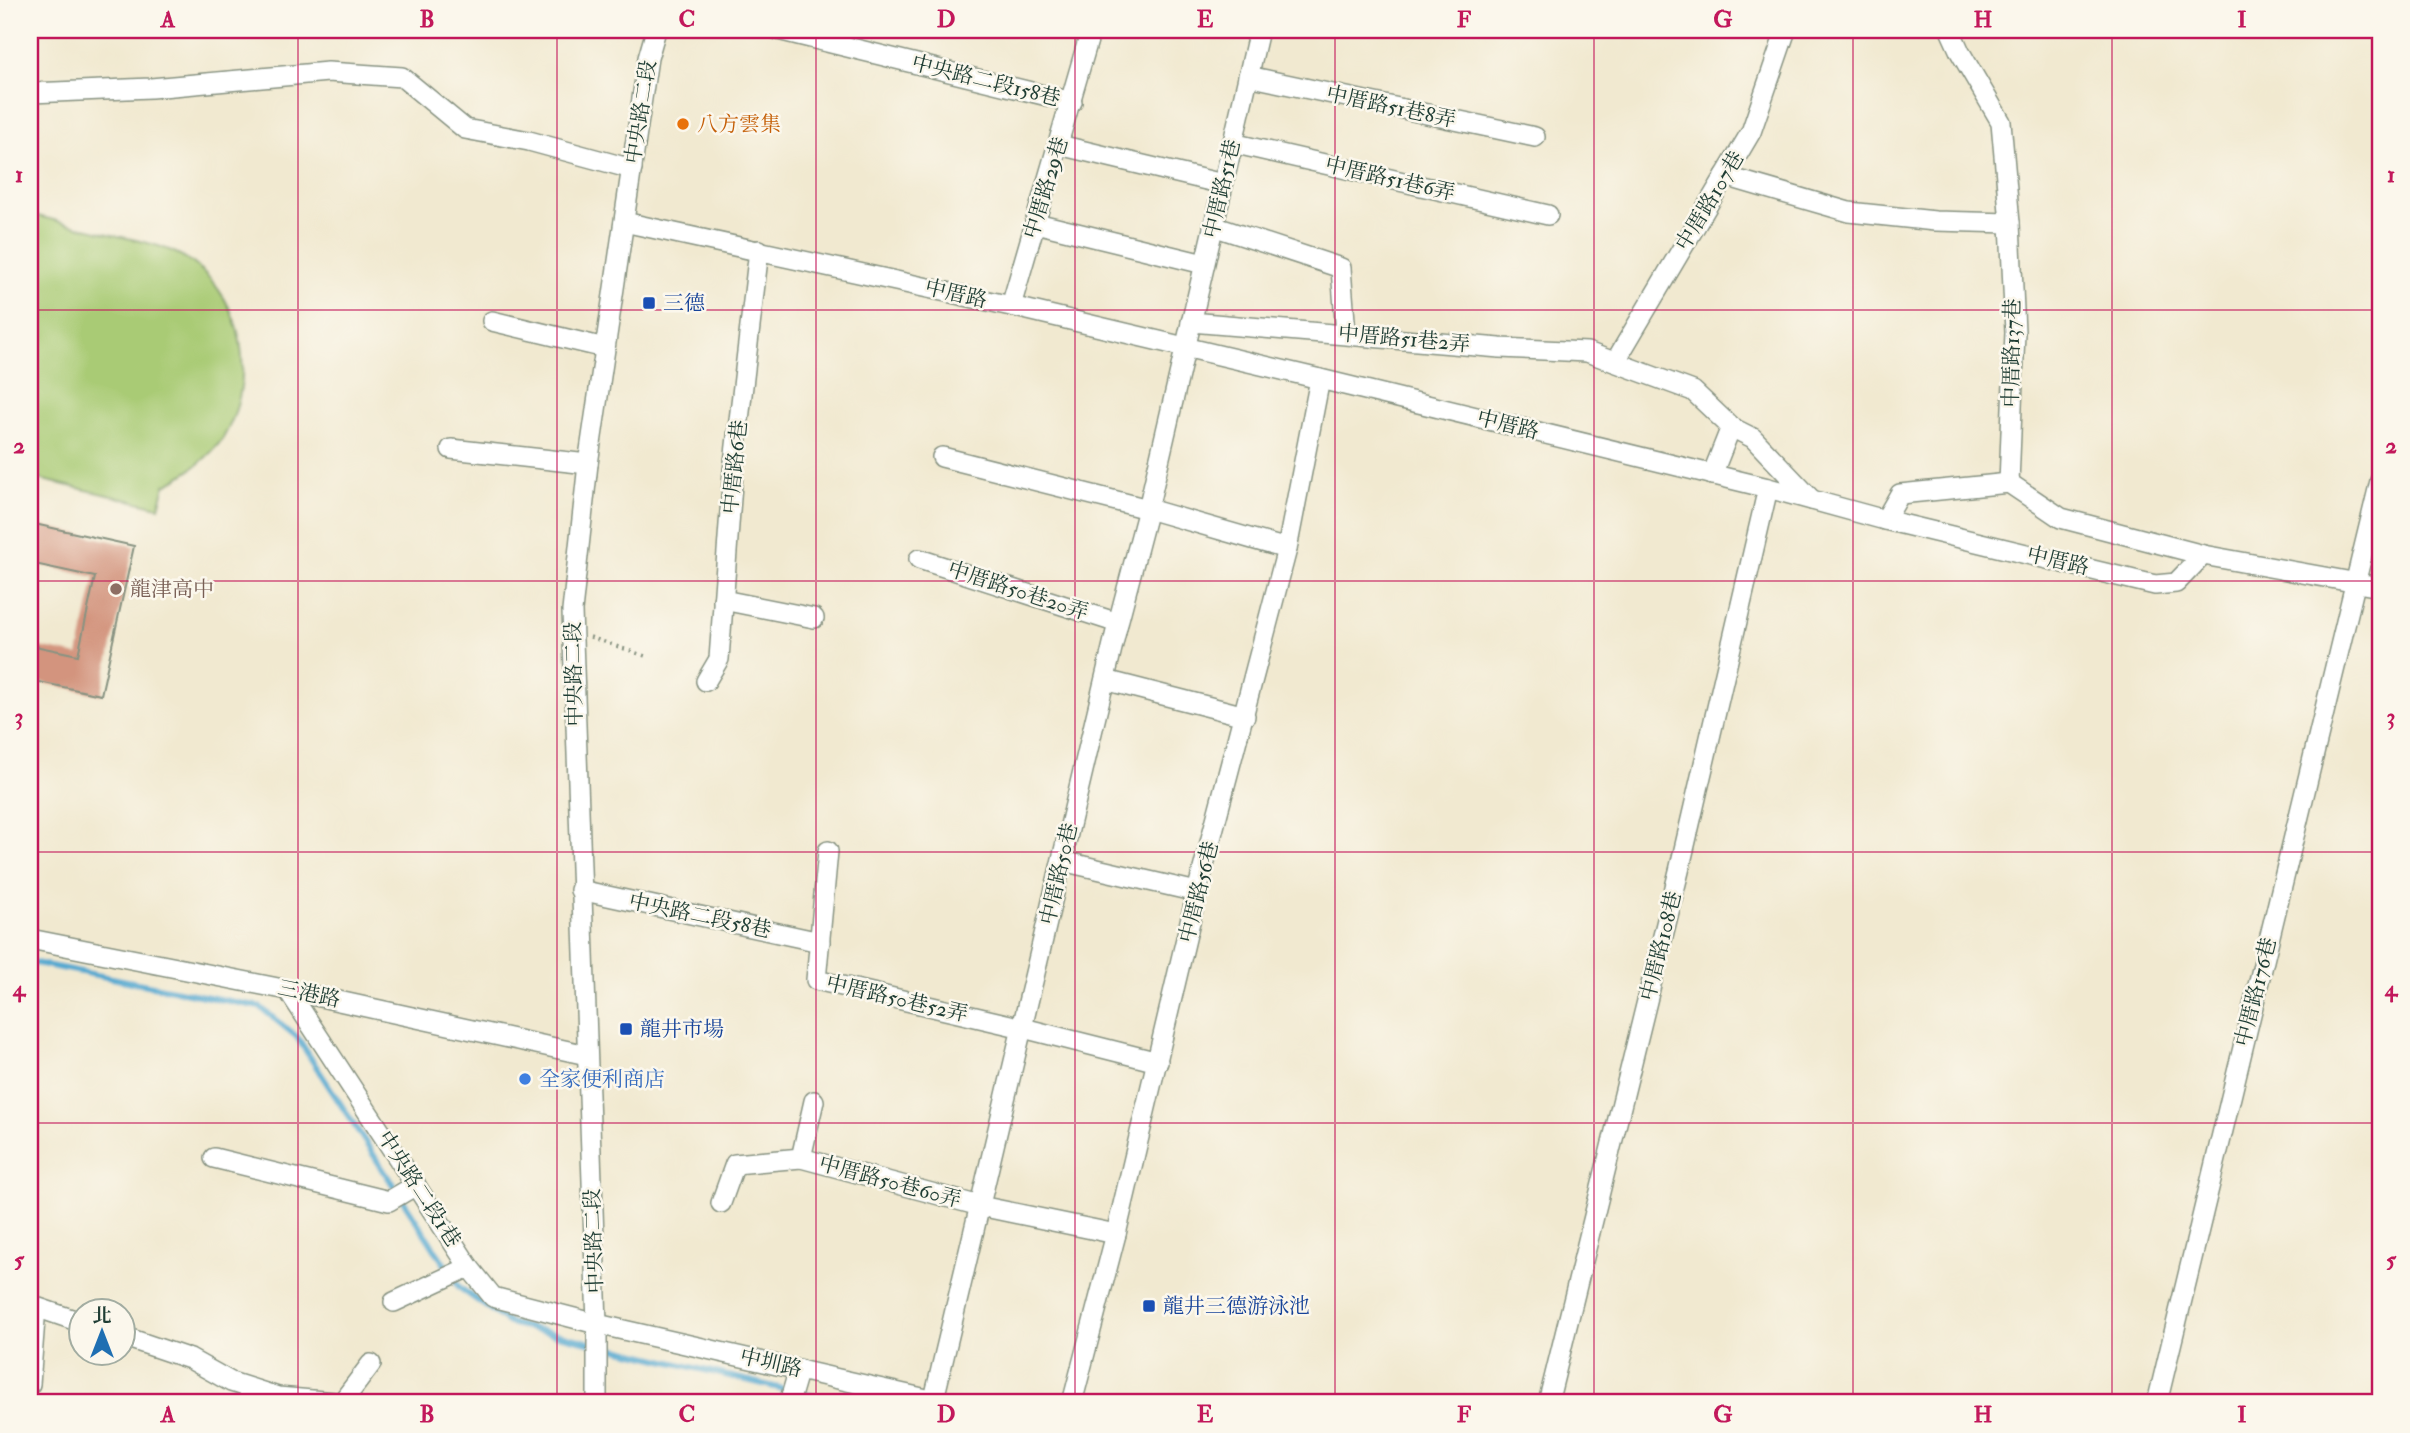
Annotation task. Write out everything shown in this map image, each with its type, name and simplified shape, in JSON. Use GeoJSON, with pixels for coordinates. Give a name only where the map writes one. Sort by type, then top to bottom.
{"type":"FeatureCollection","features":[{"type":"Feature","properties":{"kind":"street","name":"中央路二段"},"geometry":{"type":"LineString","coordinates":[[597,1403],[597,1324],[572,631],[588,464],[649,58],[656,30]]}},
{"type":"Feature","properties":{"kind":"street","name":"中央路二段158巷"},"geometry":{"type":"LineString","coordinates":[[778,30],[1072,102]]}},
{"type":"Feature","properties":{"kind":"street","name":"中厝路29巷"},"geometry":{"type":"LineString","coordinates":[[1011,306],[1091,30]]}},
{"type":"Feature","properties":{"kind":"street","name":"中厝路51巷"},"geometry":{"type":"LineString","coordinates":[[1185,348],[1259,30]]}},
{"type":"Feature","properties":{"kind":"street","name":"中厝路107巷"},"geometry":{"type":"LineString","coordinates":[[1615,362],[1751,132],[1786,30]]}},
{"type":"Feature","properties":{"kind":"street","name":"中厝路137巷"},"geometry":{"type":"LineString","coordinates":[[1950,30],[2001,122],[2010,223],[2015,332],[2009,483]]}},
{"type":"Feature","properties":{"kind":"street"},"geometry":{"type":"LineString","coordinates":[[31,93],[151,88],[328,72],[402,77],[465,130],[529,141],[632,169]]}},
{"type":"Feature","properties":{"kind":"street","name":"中厝路51巷8弄"},"geometry":{"type":"LineString","coordinates":[[1248,76],[1535,137]]}},
{"type":"Feature","properties":{"kind":"street","name":"中厝路51巷6弄"},"geometry":{"type":"LineString","coordinates":[[1232,143],[1548,215]]}},
{"type":"Feature","properties":{"kind":"street"},"geometry":{"type":"LineString","coordinates":[[1059,145],[1223,184]]}},
{"type":"Feature","properties":{"kind":"street"},"geometry":{"type":"LineString","coordinates":[[1725,176],[1849,212],[1935,221],[2010,223]]}},
{"type":"Feature","properties":{"kind":"street","name":"中厝路"},"geometry":{"type":"LineString","coordinates":[[624,222],[1011,306],[1321,379],[1768,488],[1885,520],[2155,584],[2176,583],[2203,555]]}},
{"type":"Feature","properties":{"kind":"street"},"geometry":{"type":"LineString","coordinates":[[1036,223],[1204,264]]}},
{"type":"Feature","properties":{"kind":"street"},"geometry":{"type":"LineString","coordinates":[[1213,226],[1341,268],[1346,334]]}},
{"type":"Feature","properties":{"kind":"street","name":"中厝路6巷"},"geometry":{"type":"LineString","coordinates":[[706,681],[719,659],[733,471],[759,250]]}},
{"type":"Feature","properties":{"kind":"street"},"geometry":{"type":"LineString","coordinates":[[492,321],[605,348]]}},
{"type":"Feature","properties":{"kind":"street","name":"中厝路51巷2弄"},"geometry":{"type":"LineString","coordinates":[[1191,323],[1500,348],[1587,352],[1693,391],[1731,427],[1753,438],[1813,501]]}},
{"type":"Feature","properties":{"kind":"street","name":"中厝路50巷"},"geometry":{"type":"LineString","coordinates":[[937,1402],[979,1206],[1185,348]]}},
{"type":"Feature","properties":{"kind":"street","name":"中厝路56巷"},"geometry":{"type":"LineString","coordinates":[[1072,1403],[1116,1234],[1197,892],[1287,549],[1321,379]]}},
{"type":"Feature","properties":{"kind":"street"},"geometry":{"type":"LineString","coordinates":[[1712,475],[1731,427]]}},
{"type":"Feature","properties":{"kind":"street"},"geometry":{"type":"LineString","coordinates":[[451,449],[588,464]]}},
{"type":"Feature","properties":{"kind":"street"},"geometry":{"type":"LineString","coordinates":[[942,457],[1147,509],[1287,549]]}},
{"type":"Feature","properties":{"kind":"street","name":"中厝路176巷"},"geometry":{"type":"LineString","coordinates":[[2157,1403],[2380,481]]}},
{"type":"Feature","properties":{"kind":"street"},"geometry":{"type":"LineString","coordinates":[[1885,520],[1900,494],[2009,483],[2061,518],[2203,555],[2380,587]]}},
{"type":"Feature","properties":{"kind":"street","name":"中厝路108巷"},"geometry":{"type":"LineString","coordinates":[[1548,1403],[1679,871],[1768,488]]}},
{"type":"Feature","properties":{"kind":"street","name":"中厝路50巷20弄"},"geometry":{"type":"LineString","coordinates":[[919,559],[1118,623]]}},
{"type":"Feature","properties":{"kind":"street"},"geometry":{"type":"LineString","coordinates":[[723,600],[814,618]]}},
{"type":"Feature","properties":{"kind":"street"},"geometry":{"type":"LineString","coordinates":[[1105,680],[1245,716]]}},
{"type":"Feature","properties":{"kind":"street","name":"中厝路50巷52弄"},"geometry":{"type":"LineString","coordinates":[[828,851],[816,980],[1023,1028]]}},
{"type":"Feature","properties":{"kind":"street"},"geometry":{"type":"LineString","coordinates":[[1062,861],[1197,892]]}},
{"type":"Feature","properties":{"kind":"street","name":"中央路二段58巷"},"geometry":{"type":"LineString","coordinates":[[580,890],[820,942]]}},
{"type":"Feature","properties":{"kind":"street","name":"三港路"},"geometry":{"type":"LineString","coordinates":[[30,939],[288,990],[587,1055]]}},
{"type":"Feature","properties":{"kind":"street","name":"中央路二段1巷"},"geometry":{"type":"LineString","coordinates":[[288,990],[469,1267],[493,1297],[597,1324]]}},
{"type":"Feature","properties":{"kind":"street"},"geometry":{"type":"LineString","coordinates":[[1023,1028],[1158,1062]]}},
{"type":"Feature","properties":{"kind":"street","name":"中厝路50巷60弄"},"geometry":{"type":"LineString","coordinates":[[801,1158],[814,1101]]}},
{"type":"Feature","properties":{"kind":"street"},"geometry":{"type":"LineString","coordinates":[[214,1158],[389,1201],[416,1185]]}},
{"type":"Feature","properties":{"kind":"street","name":"中厝路50巷60弄"},"geometry":{"type":"LineString","coordinates":[[721,1203],[735,1164],[801,1158],[979,1206],[1116,1234]]}},
{"type":"Feature","properties":{"kind":"street"},"geometry":{"type":"LineString","coordinates":[[394,1302],[469,1267]]}},
{"type":"Feature","properties":{"kind":"street"},"geometry":{"type":"LineString","coordinates":[[30,1384],[36,1307],[66,1317]]}},
{"type":"Feature","properties":{"kind":"street","name":"中圳路"},"geometry":{"type":"LineString","coordinates":[[597,1324],[937,1402]]}},
{"type":"Feature","properties":{"kind":"street"},"geometry":{"type":"LineString","coordinates":[[136,1341],[190,1359],[231,1382],[240,1394],[345,1402],[371,1364]]}},
{"type":"Feature","properties":{"kind":"street"},"geometry":{"type":"LineString","coordinates":[[789,1403],[799,1369]]}},
{"type":"Feature","properties":{"kind":"path"},"geometry":{"type":"LineString","coordinates":[[572,631],[648,657]]}},
{"type":"Feature","properties":{"kind":"green space"},"geometry":{"type":"Polygon","coordinates":[[[30,214],[175,252],[193,263],[211,280],[225,299],[235,321],[241,344],[242,369],[234,416],[223,438],[204,459],[165,485],[159,507],[30,477],[30,214]]]}},
{"type":"Feature","properties":{"kind":"building"},"geometry":{"type":"Polygon","coordinates":[[[30,523],[134,546],[101,695],[30,680],[30,645],[78,655],[95,577],[30,563],[30,523]]]}},
{"type":"Feature","properties":{"kind":"waterway"},"geometry":{"type":"LineString","coordinates":[[30,962],[260,1007],[297,1037],[460,1288],[509,1323],[841,1403]]}},
{"type":"Feature","properties":{"kind":"place","name":"八方雲集"},"geometry":{"type":"Point","coordinates":[683,124]}},
{"type":"Feature","properties":{"kind":"place","name":"三德"},"geometry":{"type":"Point","coordinates":[649,303]}},
{"type":"Feature","properties":{"kind":"place","name":"龍津高中"},"geometry":{"type":"Point","coordinates":[116,589]}},
{"type":"Feature","properties":{"kind":"place","name":"龍井市場"},"geometry":{"type":"Point","coordinates":[626,1029]}},
{"type":"Feature","properties":{"kind":"place","name":"全家便利商店"},"geometry":{"type":"Point","coordinates":[525,1079]}},
{"type":"Feature","properties":{"kind":"place","name":"龍井三德游泳池"},"geometry":{"type":"Point","coordinates":[1149,1306]}}]}
